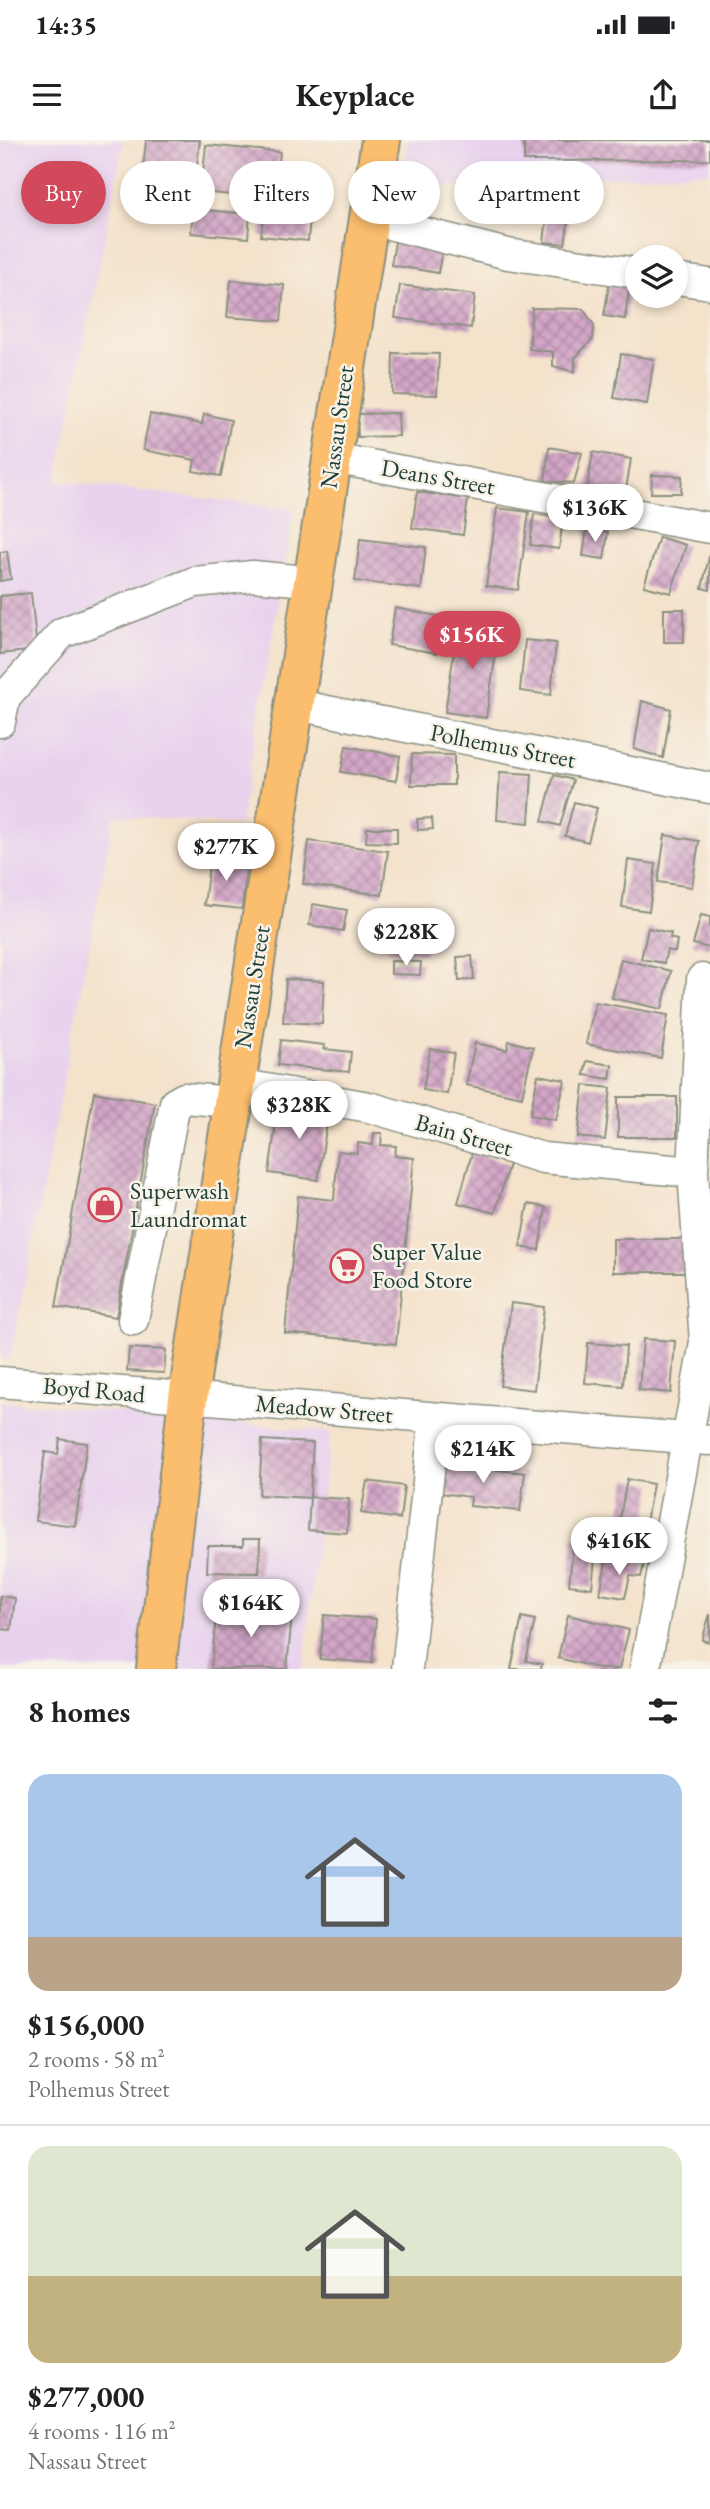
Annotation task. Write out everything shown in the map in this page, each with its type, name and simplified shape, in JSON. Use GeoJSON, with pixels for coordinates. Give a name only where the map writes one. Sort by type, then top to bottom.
{"type":"FeatureCollection","features":[{"type":"Feature","properties":{"kind":"main road","name":"Nassau Street"},"geometry":{"type":"LineString","coordinates":[[378,161],[381,140]]}},
{"type":"Feature","properties":{"kind":"main road","name":"Nassau Street"},"geometry":{"type":"LineString","coordinates":[[156,1669],[188,1398],[316,582],[368,224]]}},
{"type":"Feature","properties":{"kind":"street"},"geometry":{"type":"LineString","coordinates":[[389,224],[508,254],[625,271]]}},
{"type":"Feature","properties":{"kind":"street"},"geometry":{"type":"LineString","coordinates":[[688,281],[710,284]]}},
{"type":"Feature","properties":{"kind":"street","name":"Deans Street"},"geometry":{"type":"LineString","coordinates":[[332,458],[710,528]]}},
{"type":"Feature","properties":{"kind":"street"},"geometry":{"type":"LineString","coordinates":[[0,722],[5,697],[62,633],[195,582],[253,576],[316,582]]}},
{"type":"Feature","properties":{"kind":"street","name":"Polhemus Street"},"geometry":{"type":"LineString","coordinates":[[296,705],[710,788]]}},
{"type":"Feature","properties":{"kind":"street"},"geometry":{"type":"LineString","coordinates":[[645,1669],[699,1439],[705,1342],[693,1172],[702,979]]}},
{"type":"Feature","properties":{"kind":"street","name":"Bain Street"},"geometry":{"type":"LineString","coordinates":[[133,1320],[175,1103],[184,1098],[235,1093],[369,1107],[544,1158],[693,1172]]}},
{"type":"Feature","properties":{"kind":"street","name":"Boyd Road"},"geometry":{"type":"LineString","coordinates":[[0,1382],[188,1398]]}},
{"type":"Feature","properties":{"kind":"street","name":"Meadow Street"},"geometry":{"type":"LineString","coordinates":[[188,1398],[699,1439]]}},
{"type":"Feature","properties":{"kind":"street"},"geometry":{"type":"LineString","coordinates":[[407,1669],[435,1418]]}},
{"type":"Feature","properties":{"kind":"shaded area"},"geometry":{"type":"Polygon","coordinates":[[[0,140],[124,140],[57,481],[294,509],[240,824],[114,816],[10,1360],[0,1359],[0,140]]]}},
{"type":"Feature","properties":{"kind":"shaded area"},"geometry":{"type":"Polygon","coordinates":[[[408,140],[710,140],[710,172],[604,178],[604,161],[454,161],[454,186],[440,187],[440,161],[405,161],[408,140]]]}},
{"type":"Feature","properties":{"kind":"shaded area"},"geometry":{"type":"Polygon","coordinates":[[[0,1401],[330,1432],[303,1669],[0,1669],[0,1401]]]}},
{"type":"Feature","properties":{"kind":"building"},"geometry":{"type":"Polygon","coordinates":[[[146,140],[200,140],[198,161],[144,161],[146,140]]]}},
{"type":"Feature","properties":{"kind":"building"},"geometry":{"type":"Polygon","coordinates":[[[524,140],[710,140],[710,160],[524,161],[524,140]]]}},
{"type":"Feature","properties":{"kind":"building"},"geometry":{"type":"Polygon","coordinates":[[[206,145],[280,152],[279,161],[229,161],[229,195],[215,193],[215,161],[204,161],[206,145]]]}},
{"type":"Feature","properties":{"kind":"building"},"geometry":{"type":"Polygon","coordinates":[[[215,211],[229,212],[229,224],[249,224],[248,238],[191,233],[192,224],[215,224],[215,211]]]}},
{"type":"Feature","properties":{"kind":"building"},"geometry":{"type":"Polygon","coordinates":[[[262,224],[309,224],[308,241],[261,236],[262,224]]]}},
{"type":"Feature","properties":{"kind":"building"},"geometry":{"type":"Polygon","coordinates":[[[546,224],[568,224],[565,244],[544,242],[546,224]]]}},
{"type":"Feature","properties":{"kind":"building"},"geometry":{"type":"Polygon","coordinates":[[[397,231],[444,239],[438,273],[391,265],[397,231]]]}},
{"type":"Feature","properties":{"kind":"building"},"geometry":{"type":"Polygon","coordinates":[[[610,279],[625,281],[625,319],[604,316],[610,279]]]}},
{"type":"Feature","properties":{"kind":"building"},"geometry":{"type":"Polygon","coordinates":[[[231,280],[284,285],[281,321],[227,317],[231,280]]]}},
{"type":"Feature","properties":{"kind":"building"},"geometry":{"type":"Polygon","coordinates":[[[400,285],[475,295],[471,328],[395,318],[400,285]]]}},
{"type":"Feature","properties":{"kind":"building"},"geometry":{"type":"Polygon","coordinates":[[[532,308],[583,309],[594,325],[593,339],[575,358],[575,372],[553,366],[553,352],[529,349],[532,308]]]}},
{"type":"Feature","properties":{"kind":"building"},"geometry":{"type":"Polygon","coordinates":[[[393,353],[439,354],[437,395],[392,394],[393,353]]]}},
{"type":"Feature","properties":{"kind":"building"},"geometry":{"type":"Polygon","coordinates":[[[621,354],[654,359],[647,404],[614,398],[621,354]]]}},
{"type":"Feature","properties":{"kind":"building"},"geometry":{"type":"Polygon","coordinates":[[[398,413],[399,436],[358,437],[357,414],[398,413]]]}},
{"type":"Feature","properties":{"kind":"building"},"geometry":{"type":"Polygon","coordinates":[[[150,414],[202,424],[204,414],[231,420],[221,476],[193,471],[195,460],[143,450],[150,414]]]}},
{"type":"Feature","properties":{"kind":"building"},"geometry":{"type":"Polygon","coordinates":[[[549,447],[582,453],[574,483],[545,481],[549,447]]]}},
{"type":"Feature","properties":{"kind":"building"},"geometry":{"type":"Polygon","coordinates":[[[593,452],[631,459],[625,495],[587,488],[593,452]]]}},
{"type":"Feature","properties":{"kind":"building"},"geometry":{"type":"Polygon","coordinates":[[[652,475],[682,476],[681,493],[651,493],[652,475]]]}},
{"type":"Feature","properties":{"kind":"building"},"geometry":{"type":"Polygon","coordinates":[[[417,492],[468,499],[463,535],[412,528],[417,492]]]}},
{"type":"Feature","properties":{"kind":"building"},"geometry":{"type":"Polygon","coordinates":[[[497,508],[529,512],[518,590],[486,586],[497,508]]]}},
{"type":"Feature","properties":{"kind":"building"},"geometry":{"type":"Polygon","coordinates":[[[534,514],[563,519],[559,549],[530,545],[534,514]]]}},
{"type":"Feature","properties":{"kind":"building"},"geometry":{"type":"Polygon","coordinates":[[[587,528],[608,532],[604,559],[583,556],[587,528]]]}},
{"type":"Feature","properties":{"kind":"building"},"geometry":{"type":"Polygon","coordinates":[[[659,537],[686,545],[671,593],[644,586],[659,537]]]}},
{"type":"Feature","properties":{"kind":"building"},"geometry":{"type":"Polygon","coordinates":[[[360,539],[426,547],[421,589],[355,581],[360,539]]]}},
{"type":"Feature","properties":{"kind":"building"},"geometry":{"type":"Polygon","coordinates":[[[7,551],[11,579],[0,581],[0,552],[7,551]]]}},
{"type":"Feature","properties":{"kind":"building"},"geometry":{"type":"Polygon","coordinates":[[[710,558],[710,590],[702,588],[710,558]]]}},
{"type":"Feature","properties":{"kind":"building"},"geometry":{"type":"Polygon","coordinates":[[[31,593],[37,650],[0,654],[0,596],[31,593]]]}},
{"type":"Feature","properties":{"kind":"building"},"geometry":{"type":"Polygon","coordinates":[[[395,608],[443,617],[437,653],[389,645],[395,608]]]}},
{"type":"Feature","properties":{"kind":"building"},"geometry":{"type":"Polygon","coordinates":[[[664,609],[684,609],[684,642],[664,642],[664,609]]]}},
{"type":"Feature","properties":{"kind":"building"},"geometry":{"type":"Polygon","coordinates":[[[488,625],[500,627],[486,718],[445,712],[458,626],[487,631],[488,625]]]}},
{"type":"Feature","properties":{"kind":"building"},"geometry":{"type":"Polygon","coordinates":[[[525,640],[556,643],[551,695],[520,691],[525,640]]]}},
{"type":"Feature","properties":{"kind":"building"},"geometry":{"type":"Polygon","coordinates":[[[642,701],[671,709],[663,758],[634,749],[642,701]]]}},
{"type":"Feature","properties":{"kind":"building"},"geometry":{"type":"Polygon","coordinates":[[[346,746],[400,756],[396,781],[341,772],[346,746]]]}},
{"type":"Feature","properties":{"kind":"building"},"geometry":{"type":"Polygon","coordinates":[[[412,754],[454,755],[454,785],[411,785],[412,754]]]}},
{"type":"Feature","properties":{"kind":"building"},"geometry":{"type":"Polygon","coordinates":[[[500,772],[532,774],[529,823],[497,820],[500,772]]]}},
{"type":"Feature","properties":{"kind":"building"},"geometry":{"type":"Polygon","coordinates":[[[554,775],[573,780],[560,826],[542,821],[554,775]]]}},
{"type":"Feature","properties":{"kind":"building"},"geometry":{"type":"Polygon","coordinates":[[[574,802],[597,808],[588,842],[565,836],[574,802]]]}},
{"type":"Feature","properties":{"kind":"building"},"geometry":{"type":"Polygon","coordinates":[[[432,818],[433,829],[418,830],[417,819],[432,818]]]}},
{"type":"Feature","properties":{"kind":"building"},"geometry":{"type":"Polygon","coordinates":[[[367,828],[397,828],[397,843],[366,842],[367,828]]]}},
{"type":"Feature","properties":{"kind":"building"},"geometry":{"type":"Polygon","coordinates":[[[665,835],[699,841],[692,887],[658,882],[665,835]]]}},
{"type":"Feature","properties":{"kind":"building"},"geometry":{"type":"Polygon","coordinates":[[[309,841],[388,851],[382,895],[303,884],[309,841]]]}},
{"type":"Feature","properties":{"kind":"building"},"geometry":{"type":"Polygon","coordinates":[[[210,857],[247,861],[242,909],[204,905],[210,857]]]}},
{"type":"Feature","properties":{"kind":"building"},"geometry":{"type":"Polygon","coordinates":[[[628,860],[656,864],[649,911],[622,907],[628,860]]]}},
{"type":"Feature","properties":{"kind":"building"},"geometry":{"type":"Polygon","coordinates":[[[313,904],[347,910],[343,931],[309,925],[313,904]]]}},
{"type":"Feature","properties":{"kind":"building"},"geometry":{"type":"Polygon","coordinates":[[[701,915],[710,917],[710,948],[693,944],[701,915]]]}},
{"type":"Feature","properties":{"kind":"building"},"geometry":{"type":"Polygon","coordinates":[[[648,928],[671,933],[670,938],[677,940],[675,952],[667,950],[664,963],[641,959],[648,928]]]}},
{"type":"Feature","properties":{"kind":"building"},"geometry":{"type":"Polygon","coordinates":[[[390,930],[427,933],[425,954],[388,951],[390,930]]]}},
{"type":"Feature","properties":{"kind":"building"},"geometry":{"type":"Polygon","coordinates":[[[472,956],[474,979],[459,981],[457,957],[472,956]]]}},
{"type":"Feature","properties":{"kind":"building"},"geometry":{"type":"Polygon","coordinates":[[[621,959],[671,971],[662,1009],[612,998],[621,959]]]}},
{"type":"Feature","properties":{"kind":"building"},"geometry":{"type":"Polygon","coordinates":[[[391,961],[421,962],[420,975],[391,974],[391,961]]]}},
{"type":"Feature","properties":{"kind":"building"},"geometry":{"type":"Polygon","coordinates":[[[286,979],[324,981],[322,1024],[283,1022],[286,979]]]}},
{"type":"Feature","properties":{"kind":"building"},"geometry":{"type":"Polygon","coordinates":[[[595,1002],[668,1015],[661,1058],[586,1044],[595,1002]]]}},
{"type":"Feature","properties":{"kind":"building"},"geometry":{"type":"Polygon","coordinates":[[[281,1040],[325,1045],[324,1049],[351,1052],[349,1072],[278,1065],[281,1040]]]}},
{"type":"Feature","properties":{"kind":"building"},"geometry":{"type":"Polygon","coordinates":[[[509,1041],[533,1047],[522,1097],[466,1085],[475,1043],[507,1050],[509,1041]]]}},
{"type":"Feature","properties":{"kind":"building"},"geometry":{"type":"Polygon","coordinates":[[[430,1049],[454,1053],[447,1094],[423,1090],[430,1049]]]}},
{"type":"Feature","properties":{"kind":"building"},"geometry":{"type":"Polygon","coordinates":[[[587,1061],[612,1065],[610,1079],[584,1075],[587,1061]]]}},
{"type":"Feature","properties":{"kind":"building"},"geometry":{"type":"Polygon","coordinates":[[[538,1075],[565,1080],[556,1120],[530,1115],[538,1075]]]}},
{"type":"Feature","properties":{"kind":"building"},"geometry":{"type":"Polygon","coordinates":[[[584,1085],[611,1088],[605,1140],[578,1137],[584,1085]]]}},
{"type":"Feature","properties":{"kind":"building","name":"Superwash Laundromat"},"geometry":{"type":"Polygon","coordinates":[[[94,1092],[155,1103],[116,1317],[56,1307],[94,1092]]]}},
{"type":"Feature","properties":{"kind":"building"},"geometry":{"type":"Polygon","coordinates":[[[618,1097],[677,1097],[677,1137],[618,1137],[618,1097]]]}},
{"type":"Feature","properties":{"kind":"building"},"geometry":{"type":"Polygon","coordinates":[[[279,1102],[329,1110],[318,1180],[269,1173],[279,1102]]]}},
{"type":"Feature","properties":{"kind":"building","name":"Super Value Food Store"},"geometry":{"type":"Polygon","coordinates":[[[374,1133],[382,1133],[381,1145],[396,1146],[395,1156],[414,1158],[396,1344],[285,1333],[298,1196],[334,1200],[338,1151],[357,1153],[358,1143],[373,1145],[374,1133]]]}},
{"type":"Feature","properties":{"kind":"building"},"geometry":{"type":"Polygon","coordinates":[[[472,1153],[509,1164],[495,1213],[458,1203],[472,1153]]]}},
{"type":"Feature","properties":{"kind":"building"},"geometry":{"type":"Polygon","coordinates":[[[528,1204],[546,1207],[539,1250],[520,1247],[528,1204]]]}},
{"type":"Feature","properties":{"kind":"building"},"geometry":{"type":"Polygon","coordinates":[[[613,1239],[686,1239],[685,1272],[613,1272],[613,1239]]]}},
{"type":"Feature","properties":{"kind":"building"},"geometry":{"type":"Polygon","coordinates":[[[511,1303],[544,1307],[534,1390],[500,1386],[511,1303]]]}},
{"type":"Feature","properties":{"kind":"building"},"geometry":{"type":"Polygon","coordinates":[[[643,1339],[675,1341],[671,1393],[639,1390],[643,1339]]]}},
{"type":"Feature","properties":{"kind":"building"},"geometry":{"type":"Polygon","coordinates":[[[588,1343],[626,1346],[623,1386],[585,1383],[588,1343]]]}},
{"type":"Feature","properties":{"kind":"building"},"geometry":{"type":"Polygon","coordinates":[[[129,1348],[166,1350],[164,1373],[127,1371],[129,1348]]]}},
{"type":"Feature","properties":{"kind":"building"},"geometry":{"type":"Polygon","coordinates":[[[60,1439],[87,1443],[75,1526],[35,1521],[45,1452],[58,1454],[60,1439]]]}},
{"type":"Feature","properties":{"kind":"building"},"geometry":{"type":"Polygon","coordinates":[[[262,1440],[313,1443],[310,1497],[349,1499],[347,1533],[308,1530],[310,1498],[259,1495],[262,1440]]]}},
{"type":"Feature","properties":{"kind":"building"},"geometry":{"type":"Polygon","coordinates":[[[450,1453],[465,1455],[464,1462],[471,1463],[470,1467],[525,1473],[520,1511],[470,1506],[471,1497],[440,1493],[443,1463],[448,1463],[450,1453]]]}},
{"type":"Feature","properties":{"kind":"building"},"geometry":{"type":"Polygon","coordinates":[[[627,1479],[653,1484],[645,1528],[619,1523],[627,1479]]]}},
{"type":"Feature","properties":{"kind":"building"},"geometry":{"type":"Polygon","coordinates":[[[367,1481],[404,1486],[400,1519],[361,1513],[367,1481]]]}},
{"type":"Feature","properties":{"kind":"building"},"geometry":{"type":"Polygon","coordinates":[[[574,1536],[597,1538],[592,1588],[569,1585],[574,1536]]]}},
{"type":"Feature","properties":{"kind":"building"},"geometry":{"type":"Polygon","coordinates":[[[243,1539],[260,1539],[259,1573],[207,1572],[208,1546],[243,1546],[243,1539]]]}},
{"type":"Feature","properties":{"kind":"building"},"geometry":{"type":"Polygon","coordinates":[[[607,1557],[644,1564],[641,1577],[630,1576],[625,1598],[600,1594],[607,1557]]]}},
{"type":"Feature","properties":{"kind":"building"},"geometry":{"type":"Polygon","coordinates":[[[0,1596],[15,1598],[11,1630],[0,1629],[0,1596]]]}},
{"type":"Feature","properties":{"kind":"building"},"geometry":{"type":"Polygon","coordinates":[[[217,1606],[292,1614],[287,1669],[211,1669],[217,1606]]]}},
{"type":"Feature","properties":{"kind":"building"},"geometry":{"type":"Polygon","coordinates":[[[710,1614],[710,1642],[702,1640],[710,1614]]]}},
{"type":"Feature","properties":{"kind":"building"},"geometry":{"type":"Polygon","coordinates":[[[324,1615],[376,1619],[372,1663],[320,1659],[324,1615]]]}},
{"type":"Feature","properties":{"kind":"building"},"geometry":{"type":"Polygon","coordinates":[[[568,1615],[629,1630],[619,1669],[602,1669],[558,1658],[568,1615]]]}},
{"type":"Feature","properties":{"kind":"building"},"geometry":{"type":"Polygon","coordinates":[[[522,1617],[535,1620],[526,1661],[542,1664],[541,1669],[511,1669],[522,1617]]]}},
{"type":"Feature","properties":{"kind":"place","name":"Superwash Laundromat"},"geometry":{"type":"Point","coordinates":[105,1205]}},
{"type":"Feature","properties":{"kind":"place","name":"Super Value Food Store"},"geometry":{"type":"Point","coordinates":[347,1266]}}]}
